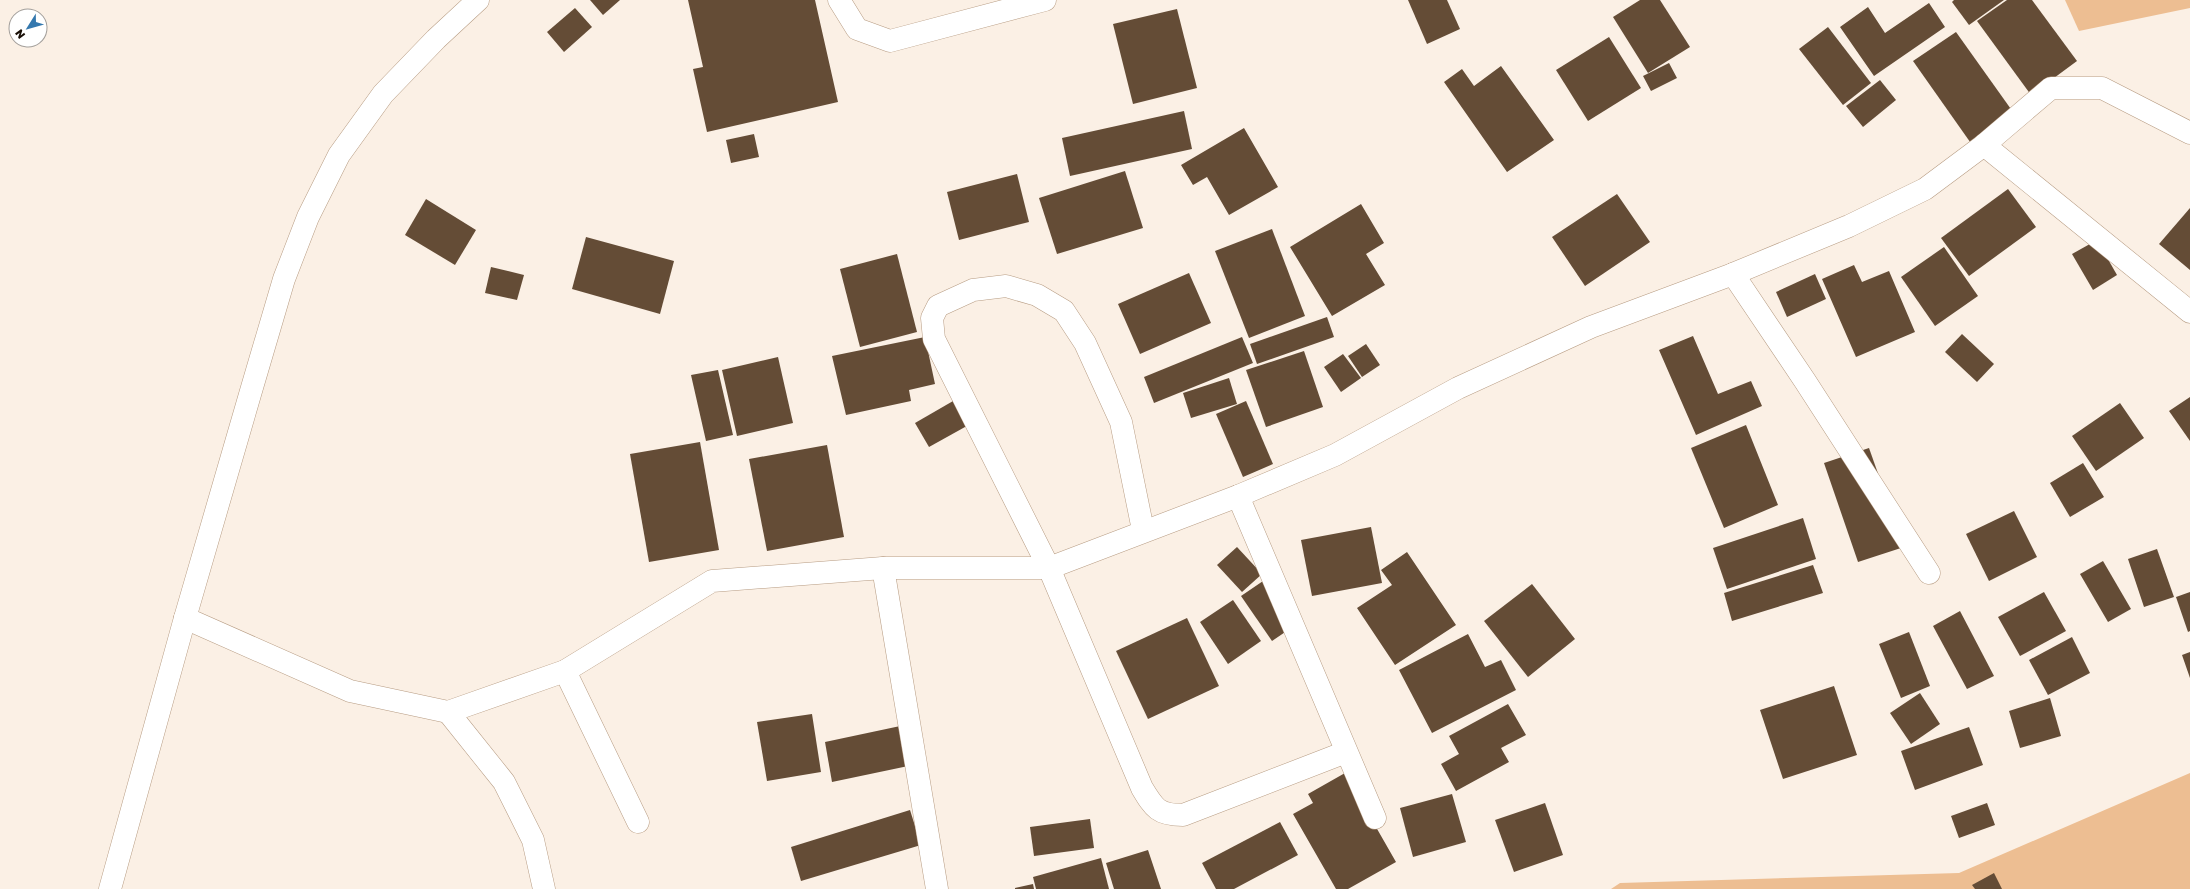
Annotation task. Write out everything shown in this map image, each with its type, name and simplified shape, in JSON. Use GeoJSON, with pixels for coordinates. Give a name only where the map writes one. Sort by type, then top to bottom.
{"type":"FeatureCollection","features":[{"type":"Feature","properties":{"kind":"street"},"geometry":{"type":"LineString","coordinates":[[110,889],[184,618],[284,279],[308,217],[339,155],[383,94],[436,39],[478,0]]}},
{"type":"Feature","properties":{"kind":"street"},"geometry":{"type":"LineString","coordinates":[[839,0],[857,29],[890,41],[1045,0]]}},
{"type":"Feature","properties":{"kind":"street"},"geometry":{"type":"LineString","coordinates":[[184,618],[350,691],[448,712],[565,671],[712,582],[883,568],[1049,568],[1143,530],[1238,496],[1335,455],[1458,388],[1591,327],[1733,274],[1849,226],[1925,189],[1984,145],[2051,88],[2102,88],[2190,133]]}},
{"type":"Feature","properties":{"kind":"street"},"geometry":{"type":"LineString","coordinates":[[1984,145],[2190,312]]}},
{"type":"Feature","properties":{"kind":"street"},"geometry":{"type":"LineString","coordinates":[[1733,274],[1805,380],[1928,573]]}},
{"type":"Feature","properties":{"kind":"street"},"geometry":{"type":"LineString","coordinates":[[1143,530],[1121,422],[1085,343],[1064,310],[1037,295],[1006,286],[973,290],[938,306],[932,318],[934,339],[1049,568],[1142,788],[1154,808],[1168,815],[1183,815],[1346,752]]}},
{"type":"Feature","properties":{"kind":"street"},"geometry":{"type":"LineString","coordinates":[[1238,496],[1375,818]]}},
{"type":"Feature","properties":{"kind":"street"},"geometry":{"type":"LineString","coordinates":[[883,568],[937,889]]}},
{"type":"Feature","properties":{"kind":"street"},"geometry":{"type":"LineString","coordinates":[[565,671],[638,822]]}},
{"type":"Feature","properties":{"kind":"street"},"geometry":{"type":"LineString","coordinates":[[448,712],[504,782],[533,840],[544,889]]}},
{"type":"Feature","properties":{"kind":"shaded area"},"geometry":{"type":"Polygon","coordinates":[[[2065,0],[2190,0],[2190,8],[2079,31],[2065,0]]]}},
{"type":"Feature","properties":{"kind":"shaded area"},"geometry":{"type":"Polygon","coordinates":[[[2190,773],[2190,889],[1611,889],[1620,883],[1959,873],[2190,773]]]}},
{"type":"Feature","properties":{"kind":"building"},"geometry":{"type":"Polygon","coordinates":[[[590,0],[620,0],[603,15],[590,0]]]}},
{"type":"Feature","properties":{"kind":"building"},"geometry":{"type":"Polygon","coordinates":[[[688,0],[815,0],[838,102],[707,132],[693,69],[703,67],[688,0]]]}},
{"type":"Feature","properties":{"kind":"building"},"geometry":{"type":"Polygon","coordinates":[[[1408,0],[1447,0],[1460,29],[1427,44],[1408,0]]]}},
{"type":"Feature","properties":{"kind":"building"},"geometry":{"type":"Polygon","coordinates":[[[1640,0],[1660,0],[1690,47],[1648,73],[1613,17],[1640,0]]]}},
{"type":"Feature","properties":{"kind":"building"},"geometry":{"type":"Polygon","coordinates":[[[1954,0],[2004,0],[1969,25],[1952,2],[1954,0]]]}},
{"type":"Feature","properties":{"kind":"building"},"geometry":{"type":"Polygon","coordinates":[[[2007,0],[2032,0],[2077,61],[2031,95],[1977,21],[2007,0]]]}},
{"type":"Feature","properties":{"kind":"building"},"geometry":{"type":"Polygon","coordinates":[[[1929,3],[1945,27],[1874,76],[1840,27],[1868,7],[1885,33],[1929,3]]]}},
{"type":"Feature","properties":{"kind":"building"},"geometry":{"type":"Polygon","coordinates":[[[575,8],[592,27],[564,52],[547,32],[575,8]]]}},
{"type":"Feature","properties":{"kind":"building"},"geometry":{"type":"Polygon","coordinates":[[[1177,9],[1197,88],[1133,104],[1113,24],[1177,9]]]}},
{"type":"Feature","properties":{"kind":"building"},"geometry":{"type":"Polygon","coordinates":[[[1828,27],[1871,83],[1843,105],[1799,49],[1828,27]]]}},
{"type":"Feature","properties":{"kind":"building"},"geometry":{"type":"Polygon","coordinates":[[[1956,32],[2018,119],[1975,149],[1913,61],[1956,32]]]}},
{"type":"Feature","properties":{"kind":"building"},"geometry":{"type":"Polygon","coordinates":[[[1609,37],[1641,88],[1588,121],[1556,70],[1609,37]]]}},
{"type":"Feature","properties":{"kind":"building"},"geometry":{"type":"Polygon","coordinates":[[[1669,63],[1677,78],[1651,91],[1643,76],[1669,63]]]}},
{"type":"Feature","properties":{"kind":"building"},"geometry":{"type":"Polygon","coordinates":[[[1501,66],[1554,140],[1507,172],[1444,82],[1462,69],[1474,86],[1501,66]]]}},
{"type":"Feature","properties":{"kind":"building"},"geometry":{"type":"Polygon","coordinates":[[[1880,80],[1896,100],[1863,127],[1846,106],[1880,80]]]}},
{"type":"Feature","properties":{"kind":"building"},"geometry":{"type":"Polygon","coordinates":[[[1184,111],[1192,149],[1070,176],[1062,138],[1184,111]]]}},
{"type":"Feature","properties":{"kind":"building"},"geometry":{"type":"Polygon","coordinates":[[[1244,128],[1278,187],[1229,215],[1207,177],[1193,185],[1181,165],[1244,128]]]}},
{"type":"Feature","properties":{"kind":"building"},"geometry":{"type":"Polygon","coordinates":[[[754,134],[759,157],[731,163],[726,140],[754,134]]]}},
{"type":"Feature","properties":{"kind":"building"},"geometry":{"type":"Polygon","coordinates":[[[1125,171],[1143,228],[1057,254],[1039,198],[1125,171]]]}},
{"type":"Feature","properties":{"kind":"building"},"geometry":{"type":"Polygon","coordinates":[[[1017,174],[1029,222],[959,240],[947,192],[1017,174]]]}},
{"type":"Feature","properties":{"kind":"building"},"geometry":{"type":"Polygon","coordinates":[[[2008,189],[2036,227],[1969,276],[1941,238],[2008,189]]]}},
{"type":"Feature","properties":{"kind":"building"},"geometry":{"type":"Polygon","coordinates":[[[1617,194],[1650,242],[1585,286],[1552,237],[1617,194]]]}},
{"type":"Feature","properties":{"kind":"building"},"geometry":{"type":"Polygon","coordinates":[[[426,199],[476,230],[455,265],[405,235],[426,199]]]}},
{"type":"Feature","properties":{"kind":"building"},"geometry":{"type":"Polygon","coordinates":[[[1361,204],[1384,243],[1366,254],[1385,285],[1332,316],[1290,247],[1361,204]]]}},
{"type":"Feature","properties":{"kind":"building"},"geometry":{"type":"Polygon","coordinates":[[[2190,208],[2190,270],[2159,244],[2190,208]]]}},
{"type":"Feature","properties":{"kind":"building"},"geometry":{"type":"Polygon","coordinates":[[[1272,229],[1305,316],[1249,338],[1215,251],[1272,229]]]}},
{"type":"Feature","properties":{"kind":"building"},"geometry":{"type":"Polygon","coordinates":[[[586,237],[674,261],[660,314],[572,289],[586,237]]]}},
{"type":"Feature","properties":{"kind":"building"},"geometry":{"type":"Polygon","coordinates":[[[2097,240],[2117,275],[2093,290],[2072,254],[2097,240]]]}},
{"type":"Feature","properties":{"kind":"building"},"geometry":{"type":"Polygon","coordinates":[[[1944,247],[1978,296],[1935,326],[1901,277],[1944,247]]]}},
{"type":"Feature","properties":{"kind":"building"},"geometry":{"type":"Polygon","coordinates":[[[897,254],[917,332],[860,347],[840,269],[897,254]]]}},
{"type":"Feature","properties":{"kind":"building"},"geometry":{"type":"Polygon","coordinates":[[[1854,265],[1862,282],[1889,271],[1915,332],[1856,357],[1822,279],[1854,265]]]}},
{"type":"Feature","properties":{"kind":"building"},"geometry":{"type":"Polygon","coordinates":[[[491,267],[524,275],[517,300],[485,293],[491,267]]]}},
{"type":"Feature","properties":{"kind":"building"},"geometry":{"type":"Polygon","coordinates":[[[1189,273],[1211,323],[1140,354],[1118,304],[1189,273]]]}},
{"type":"Feature","properties":{"kind":"building"},"geometry":{"type":"Polygon","coordinates":[[[1815,274],[1826,299],[1787,317],[1776,292],[1815,274]]]}},
{"type":"Feature","properties":{"kind":"building"},"geometry":{"type":"Polygon","coordinates":[[[1327,317],[1334,337],[1257,364],[1250,344],[1327,317]]]}},
{"type":"Feature","properties":{"kind":"building"},"geometry":{"type":"Polygon","coordinates":[[[1962,334],[1994,364],[1977,382],[1945,352],[1962,334]]]}},
{"type":"Feature","properties":{"kind":"building"},"geometry":{"type":"Polygon","coordinates":[[[1693,336],[1718,394],[1751,381],[1762,406],[1696,435],[1659,350],[1693,336]]]}},
{"type":"Feature","properties":{"kind":"building"},"geometry":{"type":"Polygon","coordinates":[[[925,337],[935,384],[909,390],[911,401],[846,415],[832,356],[925,337]]]}},
{"type":"Feature","properties":{"kind":"building"},"geometry":{"type":"Polygon","coordinates":[[[1242,337],[1253,363],[1154,403],[1144,377],[1242,337]]]}},
{"type":"Feature","properties":{"kind":"building"},"geometry":{"type":"Polygon","coordinates":[[[1366,344],[1380,365],[1362,377],[1348,356],[1366,344]]]}},
{"type":"Feature","properties":{"kind":"building"},"geometry":{"type":"Polygon","coordinates":[[[1304,351],[1323,407],[1266,427],[1246,370],[1304,351]]]}},
{"type":"Feature","properties":{"kind":"building"},"geometry":{"type":"Polygon","coordinates":[[[1343,354],[1361,378],[1341,392],[1324,367],[1343,354]]]}},
{"type":"Feature","properties":{"kind":"building"},"geometry":{"type":"Polygon","coordinates":[[[778,357],[793,423],[737,436],[722,370],[778,357]]]}},
{"type":"Feature","properties":{"kind":"building"},"geometry":{"type":"Polygon","coordinates":[[[718,370],[733,435],[706,441],[691,375],[718,370]]]}},
{"type":"Feature","properties":{"kind":"building"},"geometry":{"type":"Polygon","coordinates":[[[1229,378],[1237,404],[1191,418],[1183,393],[1229,378]]]}},
{"type":"Feature","properties":{"kind":"building"},"geometry":{"type":"Polygon","coordinates":[[[960,397],[974,422],[929,447],[915,423],[960,397]]]}},
{"type":"Feature","properties":{"kind":"building"},"geometry":{"type":"Polygon","coordinates":[[[2190,397],[2190,441],[2169,411],[2190,397]]]}},
{"type":"Feature","properties":{"kind":"building"},"geometry":{"type":"Polygon","coordinates":[[[1246,401],[1273,464],[1243,477],[1216,414],[1246,401]]]}},
{"type":"Feature","properties":{"kind":"building"},"geometry":{"type":"Polygon","coordinates":[[[2120,403],[2144,438],[2096,471],[2072,436],[2120,403]]]}},
{"type":"Feature","properties":{"kind":"building"},"geometry":{"type":"Polygon","coordinates":[[[1746,425],[1778,505],[1724,528],[1691,448],[1746,425]]]}},
{"type":"Feature","properties":{"kind":"building"},"geometry":{"type":"Polygon","coordinates":[[[700,442],[719,550],[649,562],[630,454],[700,442]]]}},
{"type":"Feature","properties":{"kind":"building"},"geometry":{"type":"Polygon","coordinates":[[[827,445],[844,537],[767,551],[749,459],[827,445]]]}},
{"type":"Feature","properties":{"kind":"building"},"geometry":{"type":"Polygon","coordinates":[[[1869,448],[1904,547],[1858,562],[1824,463],[1869,448]]]}},
{"type":"Feature","properties":{"kind":"building"},"geometry":{"type":"Polygon","coordinates":[[[2083,463],[2104,497],[2070,517],[2050,483],[2083,463]]]}},
{"type":"Feature","properties":{"kind":"building"},"geometry":{"type":"Polygon","coordinates":[[[2014,511],[2037,557],[1989,581],[1966,534],[2014,511]]]}},
{"type":"Feature","properties":{"kind":"building"},"geometry":{"type":"Polygon","coordinates":[[[1803,518],[1816,559],[1727,589],[1713,548],[1803,518]]]}},
{"type":"Feature","properties":{"kind":"building"},"geometry":{"type":"Polygon","coordinates":[[[1371,527],[1382,583],[1312,596],[1301,540],[1371,527]]]}},
{"type":"Feature","properties":{"kind":"building"},"geometry":{"type":"Polygon","coordinates":[[[1237,547],[1262,574],[1242,592],[1217,565],[1237,547]]]}},
{"type":"Feature","properties":{"kind":"building"},"geometry":{"type":"Polygon","coordinates":[[[2157,549],[2174,597],[2144,607],[2128,559],[2157,549]]]}},
{"type":"Feature","properties":{"kind":"building"},"geometry":{"type":"Polygon","coordinates":[[[1407,552],[1456,625],[1395,665],[1357,608],[1392,585],[1381,570],[1407,552]]]}},
{"type":"Feature","properties":{"kind":"building"},"geometry":{"type":"Polygon","coordinates":[[[2103,561],[2131,609],[2108,622],[2080,574],[2103,561]]]}},
{"type":"Feature","properties":{"kind":"building"},"geometry":{"type":"Polygon","coordinates":[[[1813,565],[1823,593],[1732,621],[1724,593],[1813,565]]]}},
{"type":"Feature","properties":{"kind":"building"},"geometry":{"type":"Polygon","coordinates":[[[1266,579],[1297,624],[1272,641],[1241,596],[1266,579]]]}},
{"type":"Feature","properties":{"kind":"building"},"geometry":{"type":"Polygon","coordinates":[[[1532,584],[1575,639],[1528,677],[1484,621],[1532,584]]]}},
{"type":"Feature","properties":{"kind":"building"},"geometry":{"type":"Polygon","coordinates":[[[2044,592],[2066,631],[2020,656],[1998,617],[2044,592]]]}},
{"type":"Feature","properties":{"kind":"building"},"geometry":{"type":"Polygon","coordinates":[[[2190,592],[2190,631],[2188,632],[2176,597],[2190,592]]]}},
{"type":"Feature","properties":{"kind":"building"},"geometry":{"type":"Polygon","coordinates":[[[1233,600],[1261,641],[1228,664],[1200,622],[1233,600]]]}},
{"type":"Feature","properties":{"kind":"building"},"geometry":{"type":"Polygon","coordinates":[[[1960,611],[1994,676],[1967,689],[1933,626],[1960,611]]]}},
{"type":"Feature","properties":{"kind":"building"},"geometry":{"type":"Polygon","coordinates":[[[1187,618],[1219,686],[1148,719],[1116,651],[1187,618]]]}},
{"type":"Feature","properties":{"kind":"building"},"geometry":{"type":"Polygon","coordinates":[[[1909,632],[1930,686],[1901,698],[1879,644],[1909,632]]]}},
{"type":"Feature","properties":{"kind":"building"},"geometry":{"type":"Polygon","coordinates":[[[1468,634],[1485,667],[1501,660],[1516,690],[1432,733],[1399,670],[1468,634]]]}},
{"type":"Feature","properties":{"kind":"building"},"geometry":{"type":"Polygon","coordinates":[[[2072,637],[2090,673],[2048,695],[2029,660],[2072,637]]]}},
{"type":"Feature","properties":{"kind":"building"},"geometry":{"type":"Polygon","coordinates":[[[2190,652],[2190,678],[2182,655],[2190,652]]]}},
{"type":"Feature","properties":{"kind":"building"},"geometry":{"type":"Polygon","coordinates":[[[1834,686],[1857,755],[1783,779],[1760,710],[1834,686]]]}},
{"type":"Feature","properties":{"kind":"building"},"geometry":{"type":"Polygon","coordinates":[[[1920,693],[1940,724],[1911,744],[1890,713],[1920,693]]]}},
{"type":"Feature","properties":{"kind":"building"},"geometry":{"type":"Polygon","coordinates":[[[2050,698],[2061,736],[2020,748],[2009,711],[2050,698]]]}},
{"type":"Feature","properties":{"kind":"building"},"geometry":{"type":"Polygon","coordinates":[[[1508,704],[1526,735],[1501,748],[1509,762],[1456,791],[1441,764],[1459,754],[1449,736],[1508,704]]]}},
{"type":"Feature","properties":{"kind":"building"},"geometry":{"type":"Polygon","coordinates":[[[812,714],[821,772],[767,781],[757,722],[812,714]]]}},
{"type":"Feature","properties":{"kind":"building"},"geometry":{"type":"Polygon","coordinates":[[[905,725],[913,765],[832,782],[825,742],[905,725]]]}},
{"type":"Feature","properties":{"kind":"building"},"geometry":{"type":"Polygon","coordinates":[[[1969,727],[1983,765],[1915,790],[1901,751],[1969,727]]]}},
{"type":"Feature","properties":{"kind":"building"},"geometry":{"type":"Polygon","coordinates":[[[1345,773],[1396,862],[1348,889],[1336,889],[1293,814],[1313,803],[1308,794],[1345,773]]]}},
{"type":"Feature","properties":{"kind":"building"},"geometry":{"type":"Polygon","coordinates":[[[1452,794],[1466,842],[1413,857],[1400,808],[1452,794]]]}},
{"type":"Feature","properties":{"kind":"building"},"geometry":{"type":"Polygon","coordinates":[[[1545,803],[1563,855],[1514,872],[1495,820],[1545,803]]]}},
{"type":"Feature","properties":{"kind":"building"},"geometry":{"type":"Polygon","coordinates":[[[1987,803],[1995,825],[1959,838],[1951,816],[1987,803]]]}},
{"type":"Feature","properties":{"kind":"building"},"geometry":{"type":"Polygon","coordinates":[[[910,810],[921,845],[801,881],[791,847],[910,810]]]}},
{"type":"Feature","properties":{"kind":"building"},"geometry":{"type":"Polygon","coordinates":[[[1090,819],[1094,848],[1034,856],[1030,827],[1090,819]]]}},
{"type":"Feature","properties":{"kind":"building"},"geometry":{"type":"Polygon","coordinates":[[[1280,822],[1298,855],[1234,889],[1216,889],[1202,863],[1280,822]]]}},
{"type":"Feature","properties":{"kind":"building"},"geometry":{"type":"Polygon","coordinates":[[[1148,850],[1161,889],[1114,889],[1106,863],[1148,850]]]}},
{"type":"Feature","properties":{"kind":"building"},"geometry":{"type":"Polygon","coordinates":[[[1101,858],[1109,889],[1036,889],[1033,877],[1101,858]]]}},
{"type":"Feature","properties":{"kind":"building"},"geometry":{"type":"Polygon","coordinates":[[[1994,873],[2002,889],[1975,889],[1972,885],[1994,873]]]}},
{"type":"Feature","properties":{"kind":"building"},"geometry":{"type":"Polygon","coordinates":[[[1033,884],[1034,889],[1015,889],[1015,888],[1033,884]]]}}]}
